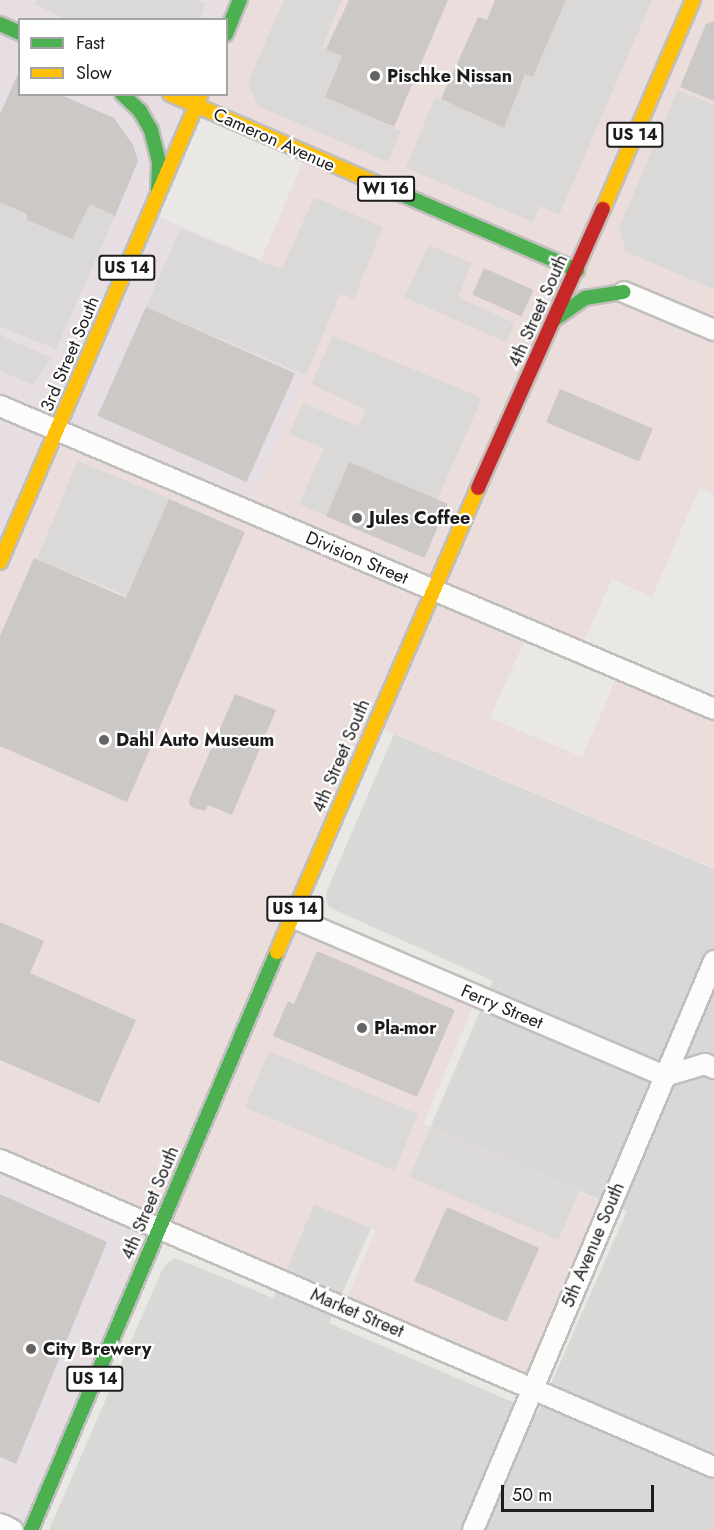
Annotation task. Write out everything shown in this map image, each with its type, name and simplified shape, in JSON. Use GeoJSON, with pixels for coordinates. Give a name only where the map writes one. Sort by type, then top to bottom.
{"type":"FeatureCollection","features":[{"type":"Feature","properties":{"kind":"main road"},"geometry":{"type":"LineString","coordinates":[[228,29],[240,0]]}},
{"type":"Feature","properties":{"kind":"main road","name":"4th Street South"},"geometry":{"type":"LineString","coordinates":[[31,1530],[432,590],[577,270],[693,0]]}},
{"type":"Feature","properties":{"kind":"main road"},"geometry":{"type":"LineString","coordinates":[[0,24],[18,32]]}},
{"type":"Feature","properties":{"kind":"main road"},"geometry":{"type":"LineString","coordinates":[[124,96],[140,111],[151,130],[159,162],[158,195]]}},
{"type":"Feature","properties":{"kind":"main road","name":"Cameron Avenue"},"geometry":{"type":"LineString","coordinates":[[180,96],[199,100],[577,270]]}},
{"type":"Feature","properties":{"kind":"main road","name":"3rd Street South"},"geometry":{"type":"LineString","coordinates":[[0,562],[199,100]]}},
{"type":"Feature","properties":{"kind":"main road"},"geometry":{"type":"LineString","coordinates":[[555,319],[585,298],[624,292]]}},
{"type":"Feature","properties":{"kind":"street"},"geometry":{"type":"LineString","coordinates":[[624,292],[714,330]]}},
{"type":"Feature","properties":{"kind":"street","name":"Division Street"},"geometry":{"type":"LineString","coordinates":[[0,406],[714,710]]}},
{"type":"Feature","properties":{"kind":"street","name":"Ferry Street"},"geometry":{"type":"LineString","coordinates":[[292,917],[665,1076]]}},
{"type":"Feature","properties":{"kind":"street","name":"5th Avenue South"},"geometry":{"type":"LineString","coordinates":[[472,1530],[714,961]]}},
{"type":"Feature","properties":{"kind":"street"},"geometry":{"type":"LineString","coordinates":[[665,1076],[705,1064],[714,1068]]}},
{"type":"Feature","properties":{"kind":"street","name":"Market Street"},"geometry":{"type":"LineString","coordinates":[[0,1160],[714,1467]]}},
{"type":"Feature","properties":{"kind":"street"},"geometry":{"type":"LineString","coordinates":[[0,1524],[14,1530]]}},
{"type":"Feature","properties":{"kind":"shaded area"},"geometry":{"type":"Polygon","coordinates":[[[0,0],[240,0],[227,18],[18,18],[18,96],[201,96],[151,213],[340,294],[248,512],[57,431],[0,562],[0,0]]]}},
{"type":"Feature","properties":{"kind":"shaded area"},"geometry":{"type":"Polygon","coordinates":[[[36,0],[196,0],[206,4],[200,18],[63,18],[34,4],[36,0]]]}},
{"type":"Feature","properties":{"kind":"shaded area"},"geometry":{"type":"Polygon","coordinates":[[[240,0],[714,0],[714,495],[699,489],[652,597],[612,579],[579,652],[529,631],[490,718],[582,757],[620,670],[714,709],[714,868],[374,725],[292,916],[477,997],[423,1124],[610,1205],[532,1389],[343,1308],[376,1230],[314,1204],[282,1281],[0,1160],[0,562],[57,430],[340,294],[261,260],[306,154],[203,96],[228,96],[228,31],[240,0]]]}},
{"type":"Feature","properties":{"kind":"shaded area"},"geometry":{"type":"Polygon","coordinates":[[[284,0],[342,0],[322,47],[342,56],[325,97],[401,131],[388,162],[258,106],[248,82],[284,0]]]}},
{"type":"Feature","properties":{"kind":"shaded area"},"geometry":{"type":"Polygon","coordinates":[[[566,0],[652,0],[559,215],[540,206],[533,222],[406,168],[435,97],[504,128],[525,74],[534,76],[566,0]]]}},
{"type":"Feature","properties":{"kind":"shaded area"},"geometry":{"type":"Polygon","coordinates":[[[678,90],[714,105],[714,289],[626,252],[619,228],[678,90]]]}},
{"type":"Feature","properties":{"kind":"shaded area"},"geometry":{"type":"Polygon","coordinates":[[[314,197],[383,227],[354,299],[340,294],[306,375],[146,307],[180,229],[282,269],[314,197]]]}},
{"type":"Feature","properties":{"kind":"shaded area"},"geometry":{"type":"Polygon","coordinates":[[[0,202],[27,214],[27,220],[71,239],[90,204],[115,216],[56,349],[0,327],[0,202]]]}},
{"type":"Feature","properties":{"kind":"shaded area"},"geometry":{"type":"Polygon","coordinates":[[[429,245],[472,263],[458,297],[514,323],[506,342],[404,297],[429,245]]]}},
{"type":"Feature","properties":{"kind":"shaded area"},"geometry":{"type":"Polygon","coordinates":[[[0,335],[52,358],[33,385],[0,371],[0,335]]]}},
{"type":"Feature","properties":{"kind":"shaded area"},"geometry":{"type":"Polygon","coordinates":[[[333,336],[482,398],[437,500],[349,462],[326,516],[299,504],[324,448],[289,434],[303,403],[358,426],[366,410],[311,384],[333,336]]]}},
{"type":"Feature","properties":{"kind":"shaded area"},"geometry":{"type":"Polygon","coordinates":[[[77,461],[170,498],[130,597],[37,559],[77,461]]]}},
{"type":"Feature","properties":{"kind":"shaded area"},"geometry":{"type":"Polygon","coordinates":[[[394,734],[714,869],[714,1530],[49,1530],[162,1270],[175,1258],[273,1298],[314,1204],[371,1228],[329,1323],[538,1413],[627,1211],[430,1128],[493,981],[337,911],[329,907],[326,899],[327,890],[394,734]]]}},
{"type":"Feature","properties":{"kind":"shaded area"},"geometry":{"type":"Polygon","coordinates":[[[269,1051],[418,1114],[394,1170],[245,1107],[269,1051]]]}},
{"type":"Feature","properties":{"kind":"shaded area"},"geometry":{"type":"Polygon","coordinates":[[[430,1128],[579,1191],[558,1240],[409,1177],[430,1128]]]}},
{"type":"Feature","properties":{"kind":"shaded area"},"geometry":{"type":"Polygon","coordinates":[[[0,1160],[159,1228],[31,1530],[0,1530],[0,1160]]]}},
{"type":"Feature","properties":{"kind":"building","name":"Pischke Nissan"},"geometry":{"type":"Polygon","coordinates":[[[349,0],[448,0],[394,127],[325,97],[342,56],[326,49],[349,0]]]}},
{"type":"Feature","properties":{"kind":"building"},"geometry":{"type":"Polygon","coordinates":[[[495,0],[566,0],[533,77],[525,74],[504,128],[441,99],[478,17],[487,20],[495,0]]]}},
{"type":"Feature","properties":{"kind":"building"},"geometry":{"type":"Polygon","coordinates":[[[714,21],[714,101],[680,87],[706,24],[714,21]]]}},
{"type":"Feature","properties":{"kind":"building"},"geometry":{"type":"Polygon","coordinates":[[[17,76],[18,96],[64,96],[114,118],[133,145],[138,161],[115,216],[90,204],[72,239],[27,220],[27,214],[0,202],[0,114],[17,76]]]}},
{"type":"Feature","properties":{"kind":"building"},"geometry":{"type":"Polygon","coordinates":[[[484,268],[533,290],[522,316],[472,294],[484,268]]]}},
{"type":"Feature","properties":{"kind":"building"},"geometry":{"type":"Polygon","coordinates":[[[146,307],[295,373],[247,482],[98,416],[146,307]]]}},
{"type":"Feature","properties":{"kind":"building"},"geometry":{"type":"Polygon","coordinates":[[[560,389],[653,428],[639,462],[546,422],[560,389]]]}},
{"type":"Feature","properties":{"kind":"building"},"geometry":{"type":"Polygon","coordinates":[[[349,462],[447,504],[424,558],[326,516],[349,462]]]}},
{"type":"Feature","properties":{"kind":"building"},"geometry":{"type":"Polygon","coordinates":[[[169,499],[245,532],[127,802],[0,746],[0,636],[34,558],[126,598],[169,499]]]}},
{"type":"Feature","properties":{"kind":"building"},"geometry":{"type":"Polygon","coordinates":[[[235,694],[276,710],[232,815],[208,805],[205,811],[197,809],[190,806],[189,800],[235,694]]]}},
{"type":"Feature","properties":{"kind":"building"},"geometry":{"type":"Polygon","coordinates":[[[0,922],[44,941],[30,973],[136,1020],[99,1103],[0,1060],[0,922]]]}},
{"type":"Feature","properties":{"kind":"building","name":"Pla-mor"},"geometry":{"type":"Polygon","coordinates":[[[317,951],[455,1010],[417,1097],[273,1036],[288,1001],[294,1004],[317,951]]]}},
{"type":"Feature","properties":{"kind":"building","name":"City Brewery"},"geometry":{"type":"Polygon","coordinates":[[[0,1194],[107,1242],[16,1464],[0,1457],[0,1194]]]}},
{"type":"Feature","properties":{"kind":"building"},"geometry":{"type":"Polygon","coordinates":[[[447,1207],[539,1248],[506,1322],[414,1281],[447,1207]]]}},
{"type":"Feature","properties":{"kind":"traffic: fast"},"geometry":{"type":"LineString","coordinates":[[228,29],[240,0]]}},
{"type":"Feature","properties":{"kind":"traffic: fast"},"geometry":{"type":"LineString","coordinates":[[0,24],[18,32]]}},
{"type":"Feature","properties":{"kind":"traffic: fast"},"geometry":{"type":"LineString","coordinates":[[124,96],[140,111],[151,130],[159,162],[158,195]]}},
{"type":"Feature","properties":{"kind":"traffic: fast"},"geometry":{"type":"LineString","coordinates":[[392,190],[577,270]]}},
{"type":"Feature","properties":{"kind":"traffic: fast"},"geometry":{"type":"LineString","coordinates":[[555,319],[585,298],[624,292]]}},
{"type":"Feature","properties":{"kind":"traffic: fast"},"geometry":{"type":"LineString","coordinates":[[31,1530],[277,952]]}},
{"type":"Feature","properties":{"kind":"traffic: slow"},"geometry":{"type":"LineString","coordinates":[[603,209],[693,0]]}},
{"type":"Feature","properties":{"kind":"traffic: slow"},"geometry":{"type":"LineString","coordinates":[[175,96],[392,190]]}},
{"type":"Feature","properties":{"kind":"traffic: slow"},"geometry":{"type":"LineString","coordinates":[[0,562],[200,96]]}},
{"type":"Feature","properties":{"kind":"traffic: slow"},"geometry":{"type":"LineString","coordinates":[[277,952],[478,488]]}},
{"type":"Feature","properties":{"kind":"traffic: jam"},"geometry":{"type":"LineString","coordinates":[[478,488],[603,209]]}},
{"type":"Feature","properties":{"kind":"place","name":"Pischke Nissan"},"geometry":{"type":"Point","coordinates":[375,76]}},
{"type":"Feature","properties":{"kind":"place","name":"Jules Coffee"},"geometry":{"type":"Point","coordinates":[357,518]}},
{"type":"Feature","properties":{"kind":"place","name":"Dahl Auto Museum"},"geometry":{"type":"Point","coordinates":[104,740]}},
{"type":"Feature","properties":{"kind":"place","name":"Pla-mor"},"geometry":{"type":"Point","coordinates":[362,1028]}},
{"type":"Feature","properties":{"kind":"place","name":"City Brewery"},"geometry":{"type":"Point","coordinates":[31,1349]}}]}
